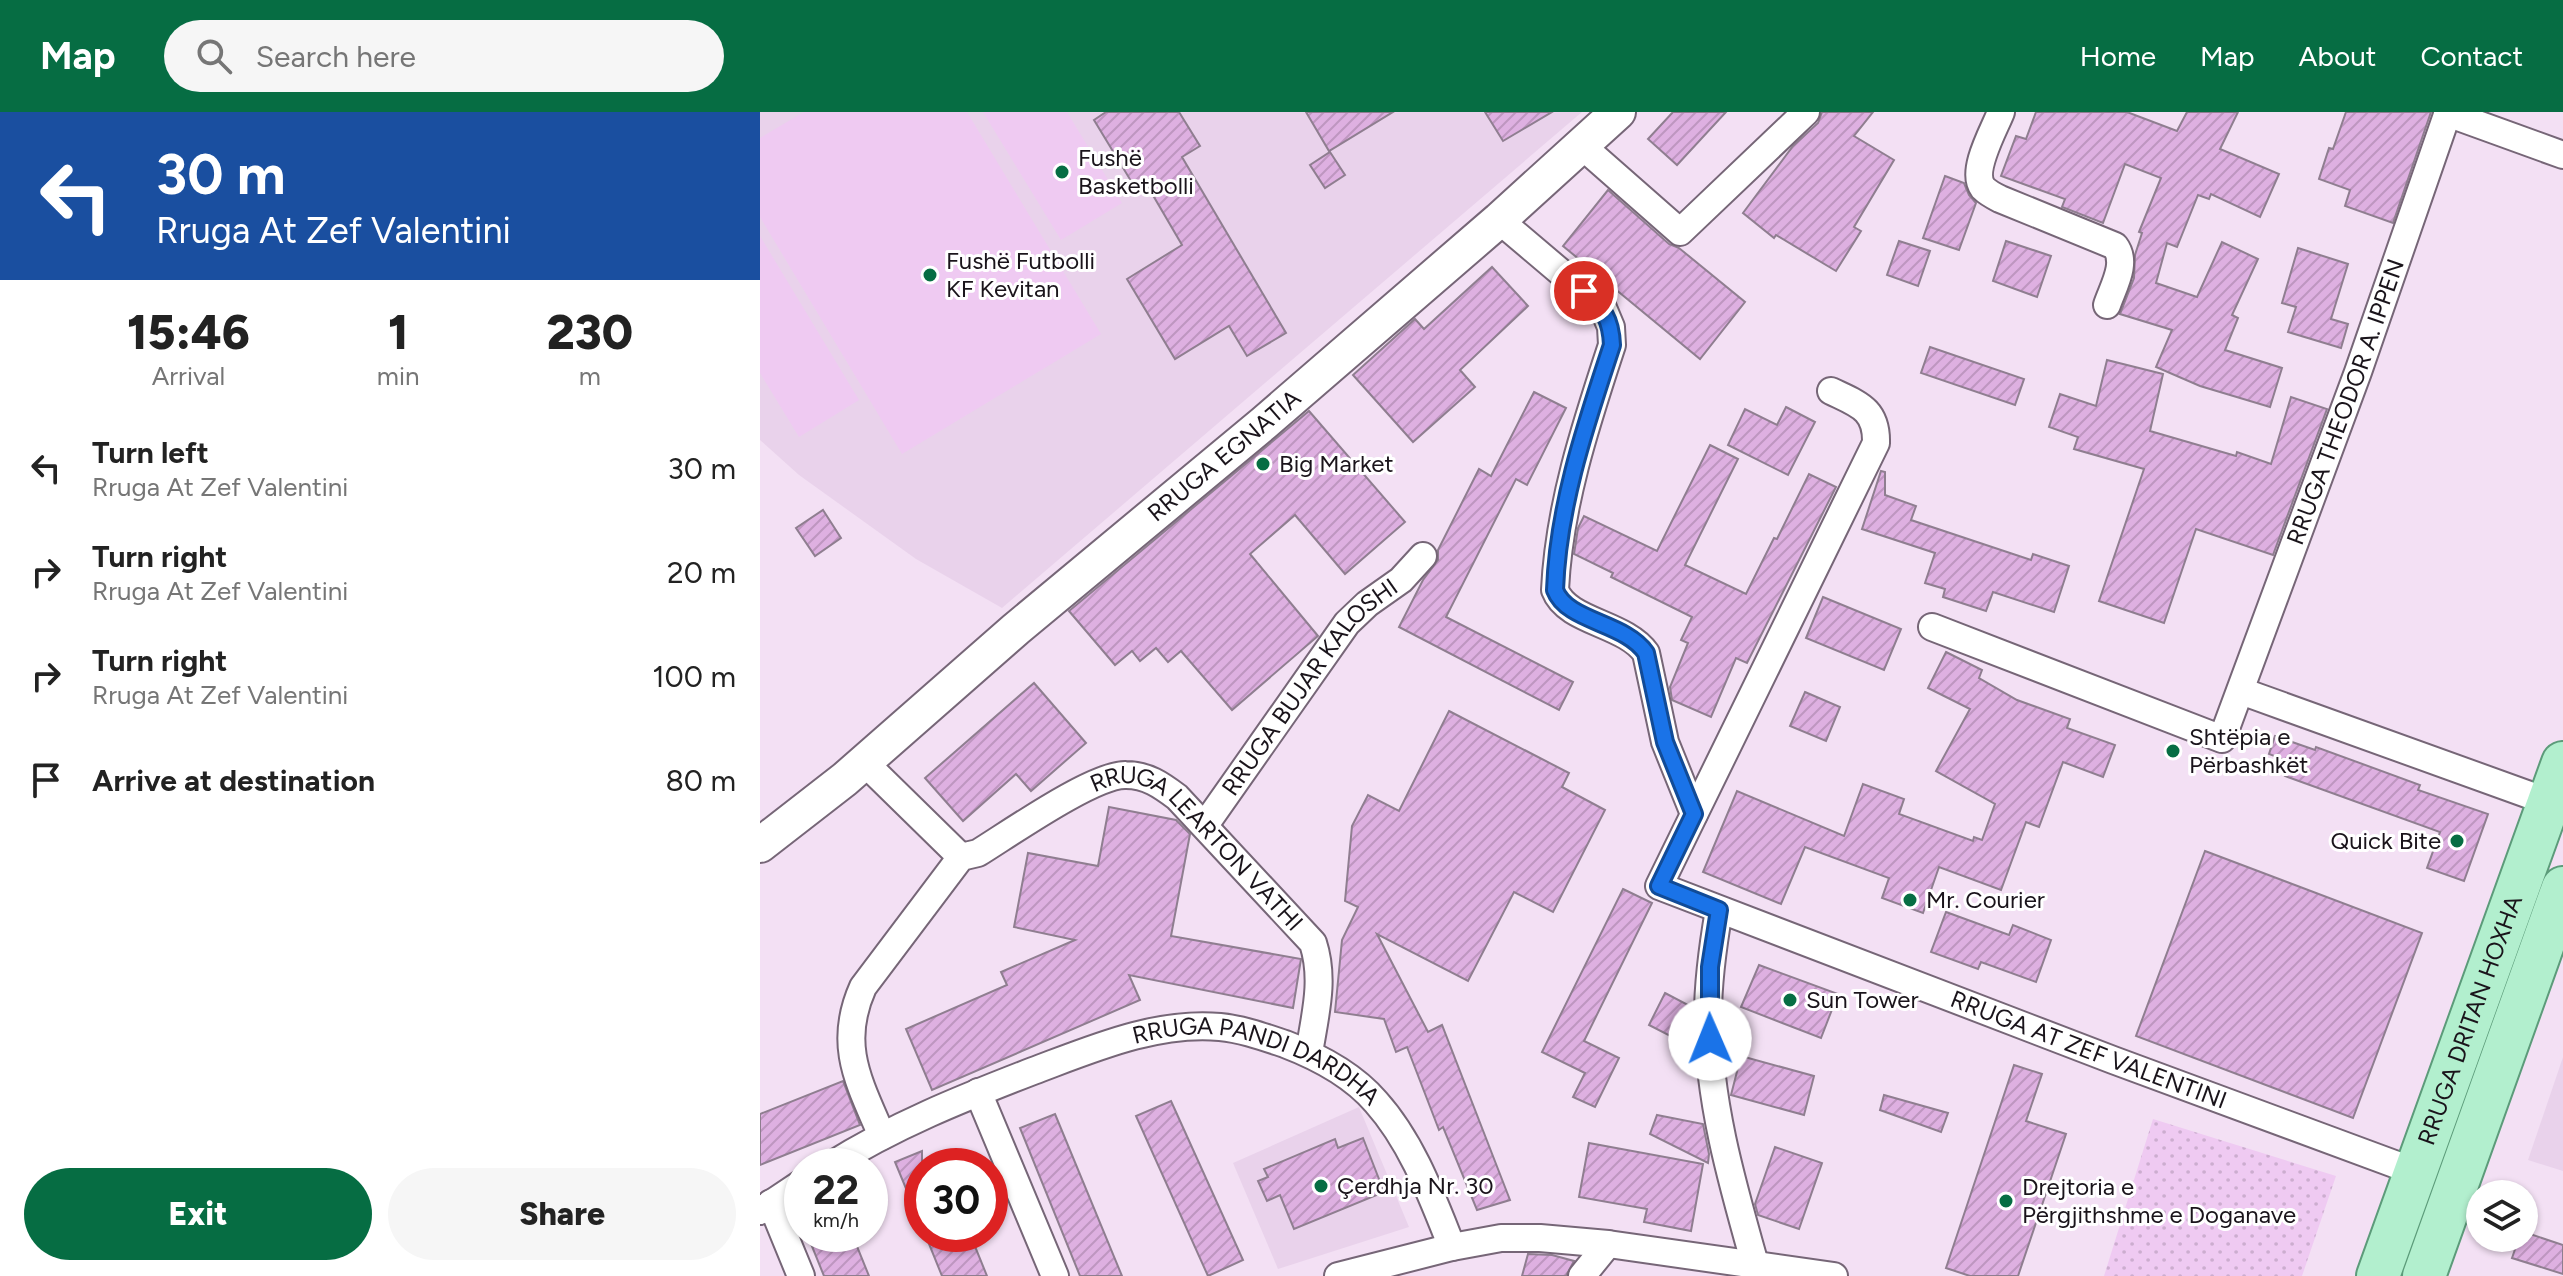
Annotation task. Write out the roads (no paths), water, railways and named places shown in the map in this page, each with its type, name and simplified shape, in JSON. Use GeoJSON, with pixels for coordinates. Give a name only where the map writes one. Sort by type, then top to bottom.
{"type":"FeatureCollection","features":[{"type":"Feature","properties":{"kind":"main road","name":"RRUGA DRITAN HOXHA"},"geometry":{"type":"LineString","coordinates":[[2378,1276],[2563,763]]}},
{"type":"Feature","properties":{"kind":"main road","name":"RRUGA DRITAN HOXHA"},"geometry":{"type":"LineString","coordinates":[[2424,1276],[2563,888]]}},
{"type":"Feature","properties":{"kind":"street","name":"RRUGA EGNATIA"},"geometry":{"type":"LineString","coordinates":[[760,845],[864,762],[1016,629],[1264,423],[1499,220],[1618,112]]}},
{"type":"Feature","properties":{"kind":"street"},"geometry":{"type":"LineString","coordinates":[[1581,145],[1680,232],[1806,112]]}},
{"type":"Feature","properties":{"kind":"street"},"geometry":{"type":"LineString","coordinates":[[2001,112],[1980,166],[1981,185],[2000,199],[2115,246],[2122,262],[2107,305]]}},
{"type":"Feature","properties":{"kind":"street"},"geometry":{"type":"LineString","coordinates":[[2448,112],[2563,155]]}},
{"type":"Feature","properties":{"kind":"street","name":"RRUGA THEODOR A. IPPEN"},"geometry":{"type":"LineString","coordinates":[[1932,627],[2222,739],[2353,386],[2448,112]]}},
{"type":"Feature","properties":{"kind":"street"},"geometry":{"type":"LineString","coordinates":[[1499,220],[1603,308],[1611,327],[1612,345],[1572,474],[1562,523],[1555,590],[1558,600],[1568,607],[1639,642],[1646,653],[1665,742],[1694,814]]}},
{"type":"Feature","properties":{"kind":"street","name":"RRUGA AT ZEF VALENTINI"},"geometry":{"type":"LineString","coordinates":[[1831,391],[1865,409],[1873,419],[1876,443],[1659,886],[2416,1172]]}},
{"type":"Feature","properties":{"kind":"street","name":"RRUGA BUJAR KALOSHI"},"geometry":{"type":"LineString","coordinates":[[1205,825],[1347,623],[1367,604],[1401,580],[1423,556]]}},
{"type":"Feature","properties":{"kind":"street"},"geometry":{"type":"LineString","coordinates":[[2241,691],[2549,802]]}},
{"type":"Feature","properties":{"kind":"street"},"geometry":{"type":"LineString","coordinates":[[864,762],[961,857]]}},
{"type":"Feature","properties":{"kind":"street","name":"RRUGA LEARTON VATHI"},"geometry":{"type":"LineString","coordinates":[[882,1136],[854,1070],[852,1024],[855,1005],[863,987],[961,857],[978,853],[1081,789],[1122,774],[1156,782],[1177,797],[1313,943],[1319,962],[1320,983],[1309,1053]]}},
{"type":"Feature","properties":{"kind":"street"},"geometry":{"type":"LineString","coordinates":[[1719,910],[1710,967],[1708,1017],[1712,1078],[1733,1184],[1755,1264]]}},
{"type":"Feature","properties":{"kind":"street","name":"RRUGA PANDI DARDHA"},"geometry":{"type":"LineString","coordinates":[[861,1148],[978,1092],[1098,1047],[1177,1027],[1221,1027],[1255,1034],[1309,1053],[1340,1070],[1376,1101],[1402,1138],[1429,1188],[1452,1247]]}},
{"type":"Feature","properties":{"kind":"street"},"geometry":{"type":"LineString","coordinates":[[978,1092],[1055,1276]]}},
{"type":"Feature","properties":{"kind":"street"},"geometry":{"type":"LineString","coordinates":[[784,1195],[765,1207],[801,1276]]}},
{"type":"Feature","properties":{"kind":"street"},"geometry":{"type":"LineString","coordinates":[[1338,1276],[1452,1247],[1501,1238],[1540,1238],[1608,1244],[1834,1276]]}},
{"type":"Feature","properties":{"kind":"street"},"geometry":{"type":"LineString","coordinates":[[1582,1276],[1608,1244]]}},
{"type":"Feature","properties":{"kind":"place","name":"Fushë Basketbolli"},"geometry":{"type":"Point","coordinates":[1062,172]}},
{"type":"Feature","properties":{"kind":"place","name":"Fushë Futbolli KF Kevitan"},"geometry":{"type":"Point","coordinates":[930,275]}},
{"type":"Feature","properties":{"kind":"place","name":"Big Market"},"geometry":{"type":"Point","coordinates":[1263,464]}},
{"type":"Feature","properties":{"kind":"place","name":"Shtëpia e Përbashkët"},"geometry":{"type":"Point","coordinates":[2173,751]}},
{"type":"Feature","properties":{"kind":"place","name":"Quick Bite"},"geometry":{"type":"Point","coordinates":[2457,841]}},
{"type":"Feature","properties":{"kind":"place","name":"Mr. Courier"},"geometry":{"type":"Point","coordinates":[1910,900]}},
{"type":"Feature","properties":{"kind":"place","name":"Sun Tower"},"geometry":{"type":"Point","coordinates":[1790,1000]}},
{"type":"Feature","properties":{"kind":"place","name":"Çerdhja Nr. 30"},"geometry":{"type":"Point","coordinates":[1321,1186]}},
{"type":"Feature","properties":{"kind":"place","name":"Drejtoria e Përgjithshme e Doganave"},"geometry":{"type":"Point","coordinates":[2006,1201]}}]}
